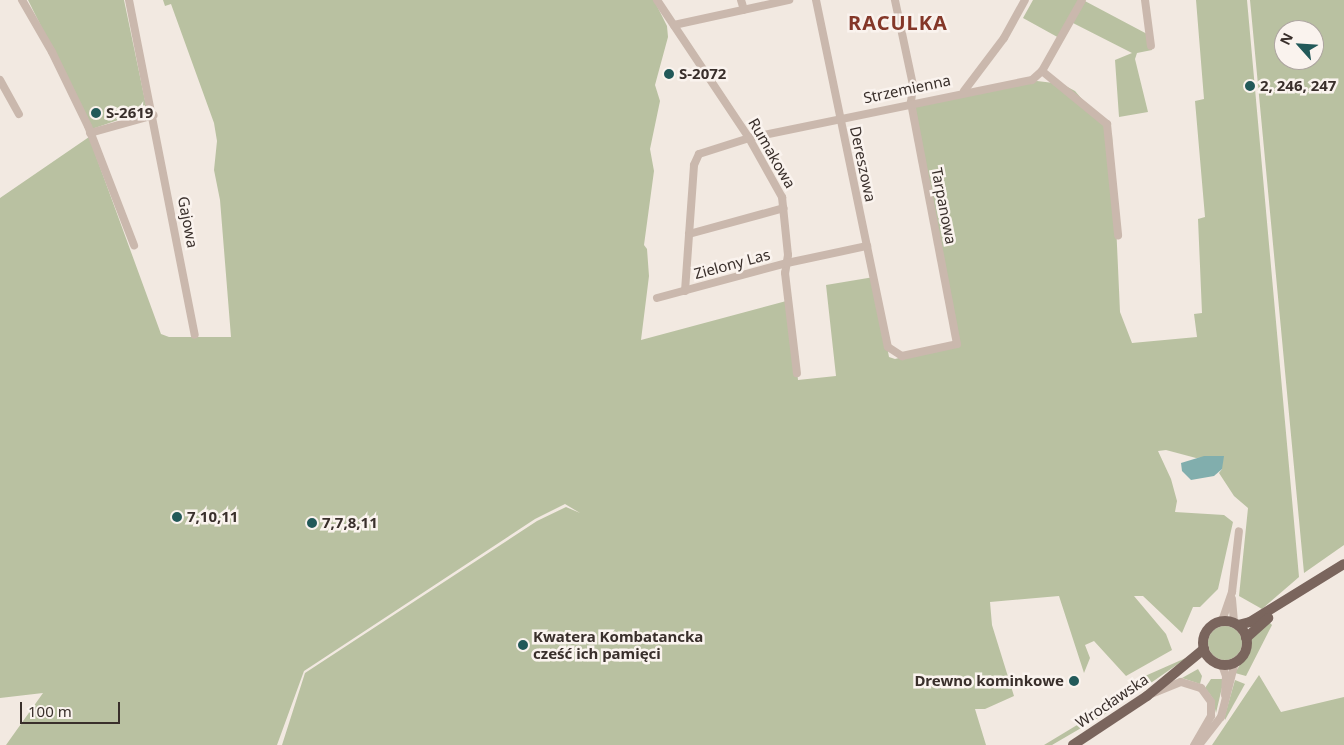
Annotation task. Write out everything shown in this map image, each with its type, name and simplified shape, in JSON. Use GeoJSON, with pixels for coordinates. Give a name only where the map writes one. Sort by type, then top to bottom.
{"type":"FeatureCollection","features":[{"type":"Feature","properties":{"kind":"main road"},"geometry":{"type":"LineString","coordinates":[[1236,624],[1246,638],[1245,652],[1235,662],[1222,665],[1211,660],[1204,649],[1207,631],[1222,621],[1236,624],[1250,622],[1344,564]]}},
{"type":"Feature","properties":{"kind":"main road"},"geometry":{"type":"LineString","coordinates":[[1246,638],[1309,587]]}},
{"type":"Feature","properties":{"kind":"main road","name":"Wrocławska"},"geometry":{"type":"LineString","coordinates":[[1073,745],[1147,696],[1204,649]]}},
{"type":"Feature","properties":{"kind":"main road","name":"Wrocławska"},"geometry":{"type":"LineString","coordinates":[[1167,681],[1211,660]]}},
{"type":"Feature","properties":{"kind":"street"},"geometry":{"type":"LineString","coordinates":[[22,0],[52,52],[90,133],[134,245]]}},
{"type":"Feature","properties":{"kind":"street","name":"Gajowa"},"geometry":{"type":"LineString","coordinates":[[129,0],[154,115],[195,335]]}},
{"type":"Feature","properties":{"kind":"street","name":"Rumakowa"},"geometry":{"type":"LineString","coordinates":[[657,0],[749,138],[778,188],[784,208],[797,373]]}},
{"type":"Feature","properties":{"kind":"street"},"geometry":{"type":"LineString","coordinates":[[741,0],[744,10]]}},
{"type":"Feature","properties":{"kind":"street"},"geometry":{"type":"LineString","coordinates":[[674,25],[789,0]]}},
{"type":"Feature","properties":{"kind":"street","name":"Dereszowa"},"geometry":{"type":"LineString","coordinates":[[816,0],[839,118],[888,346]]}},
{"type":"Feature","properties":{"kind":"street","name":"Tarpanowa"},"geometry":{"type":"LineString","coordinates":[[888,346],[902,356],[958,344],[910,102],[913,85],[895,0]]}},
{"type":"Feature","properties":{"kind":"street","name":"Strzemienna"},"geometry":{"type":"LineString","coordinates":[[749,138],[964,91],[1004,38],[1025,0]]}},
{"type":"Feature","properties":{"kind":"street"},"geometry":{"type":"LineString","coordinates":[[964,91],[1032,80],[1042,71],[1082,0]]}},
{"type":"Feature","properties":{"kind":"street"},"geometry":{"type":"LineString","coordinates":[[1145,0],[1151,46]]}},
{"type":"Feature","properties":{"kind":"street"},"geometry":{"type":"LineString","coordinates":[[1042,71],[1108,124],[1118,235]]}},
{"type":"Feature","properties":{"kind":"street"},"geometry":{"type":"LineString","coordinates":[[0,80],[19,114]]}},
{"type":"Feature","properties":{"kind":"street"},"geometry":{"type":"LineString","coordinates":[[90,133],[154,115]]}},
{"type":"Feature","properties":{"kind":"street","name":"Zielony Las"},"geometry":{"type":"LineString","coordinates":[[685,291],[696,159],[705,151],[749,138]]}},
{"type":"Feature","properties":{"kind":"street"},"geometry":{"type":"LineString","coordinates":[[689,234],[784,208]]}},
{"type":"Feature","properties":{"kind":"street"},"geometry":{"type":"LineString","coordinates":[[787,263],[867,246]]}},
{"type":"Feature","properties":{"kind":"street","name":"Zielony Las"},"geometry":{"type":"LineString","coordinates":[[656,298],[787,263]]}},
{"type":"Feature","properties":{"kind":"street"},"geometry":{"type":"LineString","coordinates":[[1222,621],[1232,592],[1239,531]]}},
{"type":"Feature","properties":{"kind":"street"},"geometry":{"type":"LineString","coordinates":[[1232,592],[1236,624]]}},
{"type":"Feature","properties":{"kind":"street"},"geometry":{"type":"LineString","coordinates":[[1199,745],[1221,717],[1235,662]]}},
{"type":"Feature","properties":{"kind":"street"},"geometry":{"type":"LineString","coordinates":[[1199,745],[1223,701],[1226,676],[1222,665]]}},
{"type":"Feature","properties":{"kind":"street"},"geometry":{"type":"LineString","coordinates":[[1147,696],[1181,682],[1202,688],[1211,702],[1211,716],[1194,745]]}},
{"type":"Feature","properties":{"kind":"green space"},"geometry":{"type":"Polygon","coordinates":[[[28,0],[124,0],[147,110],[92,129],[28,0]]]}},
{"type":"Feature","properties":{"kind":"green space"},"geometry":{"type":"Polygon","coordinates":[[[163,0],[654,0],[667,26],[668,37],[655,85],[660,101],[650,149],[654,171],[644,245],[647,249],[649,276],[641,340],[790,300],[798,380],[836,376],[826,285],[874,277],[889,357],[895,359],[957,343],[914,103],[1037,81],[1062,84],[1075,91],[1112,134],[1120,312],[1132,343],[1197,337],[1194,314],[1202,313],[1198,219],[1205,217],[1195,101],[1204,99],[1196,0],[1247,0],[1299,577],[1262,609],[1239,596],[1248,508],[1234,496],[1219,473],[1222,469],[1212,457],[1196,458],[1166,450],[1158,451],[1171,479],[1177,501],[1175,512],[1224,515],[1233,522],[1218,589],[1200,607],[1193,607],[1182,633],[1143,596],[1134,596],[1166,634],[1172,650],[1126,676],[1094,641],[1085,645],[1090,658],[1084,673],[1059,596],[990,602],[992,625],[1014,696],[985,709],[975,709],[986,745],[282,745],[305,673],[537,521],[566,507],[580,513],[565,504],[535,519],[304,671],[277,745],[6,745],[43,693],[0,698],[0,198],[89,137],[161,334],[169,337],[231,337],[220,200],[214,170],[217,141],[214,123],[171,4],[165,6],[163,0]]]}},
{"type":"Feature","properties":{"kind":"green space"},"geometry":{"type":"Polygon","coordinates":[[[1033,0],[1083,0],[1149,35],[1152,50],[1137,53],[1135,59],[1148,112],[1119,117],[1115,60],[1132,53],[1071,22],[1061,39],[1023,18],[1033,0]]]}},
{"type":"Feature","properties":{"kind":"green space"},"geometry":{"type":"Polygon","coordinates":[[[1250,0],[1344,0],[1344,545],[1304,573],[1250,0]]]}},
{"type":"Feature","properties":{"kind":"green space"},"geometry":{"type":"Polygon","coordinates":[[[1268,621],[1272,625],[1246,676],[1235,673],[1248,651],[1251,637],[1268,621]]]}},
{"type":"Feature","properties":{"kind":"green space"},"geometry":{"type":"Polygon","coordinates":[[[1225,626],[1232,627],[1237,631],[1241,636],[1241,650],[1237,655],[1232,659],[1225,660],[1218,659],[1213,655],[1209,650],[1208,643],[1209,636],[1213,631],[1218,627],[1225,626]]]}},
{"type":"Feature","properties":{"kind":"green space"},"geometry":{"type":"Polygon","coordinates":[[[1188,657],[1112,710],[1052,745],[1044,745],[1097,713],[1101,702],[1145,676],[1188,657]]]}},
{"type":"Feature","properties":{"kind":"green space"},"geometry":{"type":"Polygon","coordinates":[[[1198,669],[1202,676],[1200,684],[1182,678],[1198,669]]]}},
{"type":"Feature","properties":{"kind":"green space"},"geometry":{"type":"Polygon","coordinates":[[[1259,675],[1281,712],[1344,697],[1344,745],[1212,745],[1259,675]]]}},
{"type":"Feature","properties":{"kind":"green space"},"geometry":{"type":"Polygon","coordinates":[[[1211,679],[1224,679],[1216,713],[1212,697],[1205,688],[1211,679]]]}},
{"type":"Feature","properties":{"kind":"green space"},"geometry":{"type":"Polygon","coordinates":[[[1235,680],[1245,684],[1225,720],[1225,715],[1235,680]]]}},
{"type":"Feature","properties":{"kind":"water"},"geometry":{"type":"Polygon","coordinates":[[[1204,456],[1224,456],[1222,469],[1214,476],[1191,480],[1182,471],[1181,463],[1204,456]]]}},
{"type":"Feature","properties":{"kind":"place","name":"S-2072"},"geometry":{"type":"Point","coordinates":[669,74]}},
{"type":"Feature","properties":{"kind":"place","name":"2, 246, 247"},"geometry":{"type":"Point","coordinates":[1250,86]}},
{"type":"Feature","properties":{"kind":"place","name":"S-2619"},"geometry":{"type":"Point","coordinates":[96,113]}},
{"type":"Feature","properties":{"kind":"place","name":"7,10,11"},"geometry":{"type":"Point","coordinates":[177,517]}},
{"type":"Feature","properties":{"kind":"place","name":"7,7,8,11"},"geometry":{"type":"Point","coordinates":[312,523]}},
{"type":"Feature","properties":{"kind":"place","name":"Kwatera Kombatancka cześć ich pamięci"},"geometry":{"type":"Point","coordinates":[523,645]}},
{"type":"Feature","properties":{"kind":"place","name":"Drewno kominkowe"},"geometry":{"type":"Point","coordinates":[1074,681]}},
{"type":"Feature","properties":{"kind":"district","name":"RACULKA"},"geometry":{"type":"Point","coordinates":[898,22]}}]}
